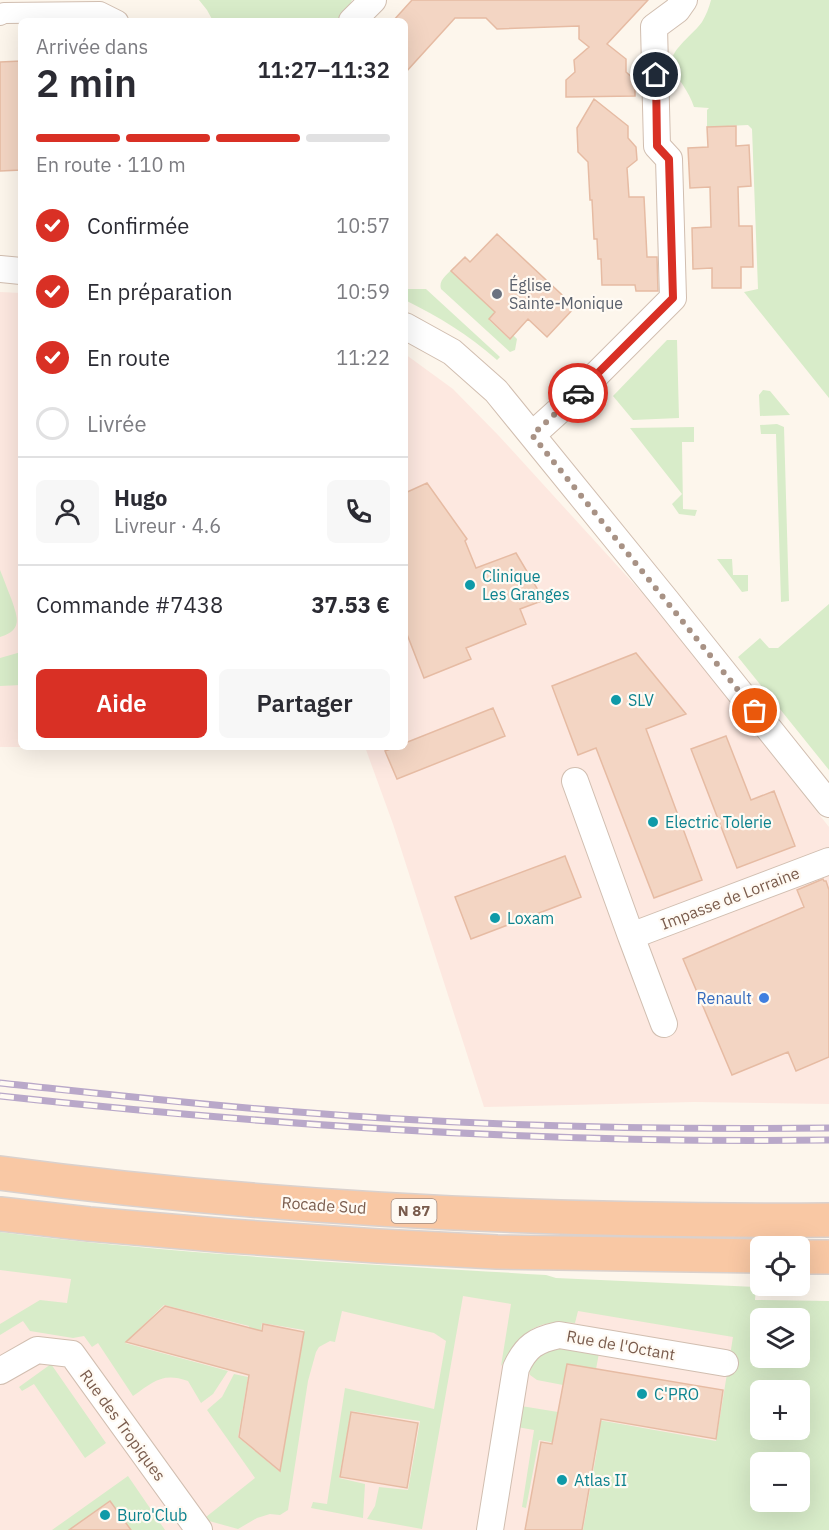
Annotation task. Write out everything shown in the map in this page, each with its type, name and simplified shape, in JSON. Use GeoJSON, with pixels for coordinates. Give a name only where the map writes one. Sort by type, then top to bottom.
{"type":"FeatureCollection","features":[{"type":"Feature","properties":{"kind":"highway","name":"Rocade Sud"},"geometry":{"type":"LineString","coordinates":[[0,1173],[170,1193],[420,1211],[639,1219],[829,1220]]}},
{"type":"Feature","properties":{"kind":"highway"},"geometry":{"type":"LineString","coordinates":[[420,1211],[829,1199]]}},
{"type":"Feature","properties":{"kind":"highway","name":"N 87"},"geometry":{"type":"LineString","coordinates":[[0,1214],[229,1236],[378,1246],[497,1252],[750,1256]]}},
{"type":"Feature","properties":{"kind":"highway"},"geometry":{"type":"LineString","coordinates":[[810,1257],[829,1257]]}},
{"type":"Feature","properties":{"kind":"street"},"geometry":{"type":"LineString","coordinates":[[355,18],[373,0]]}},
{"type":"Feature","properties":{"kind":"street"},"geometry":{"type":"LineString","coordinates":[[532,435],[574,397],[673,298],[669,159],[657,146],[654,27],[677,10],[684,0]]}},
{"type":"Feature","properties":{"kind":"street"},"geometry":{"type":"LineString","coordinates":[[0,15],[4,13],[100,12],[112,18]]}},
{"type":"Feature","properties":{"kind":"street"},"geometry":{"type":"LineString","coordinates":[[0,270],[18,272]]}},
{"type":"Feature","properties":{"kind":"street"},"geometry":{"type":"LineString","coordinates":[[408,328],[452,352],[496,391],[829,804]]}},
{"type":"Feature","properties":{"kind":"street"},"geometry":{"type":"LineString","coordinates":[[576,781],[664,1024]]}},
{"type":"Feature","properties":{"kind":"street","name":"Impasse de Lorraine"},"geometry":{"type":"LineString","coordinates":[[632,936],[829,861]]}},
{"type":"Feature","properties":{"kind":"street","name":"Rue de l'Octant"},"geometry":{"type":"LineString","coordinates":[[490,1530],[516,1368],[522,1355],[531,1345],[543,1338],[559,1335],[725,1363]]}},
{"type":"Feature","properties":{"kind":"street","name":"Rue des Tropiques"},"geometry":{"type":"LineString","coordinates":[[0,1371],[37,1350],[72,1354],[199,1530]]}},
{"type":"Feature","properties":{"kind":"shaded area"},"geometry":{"type":"Polygon","coordinates":[[[0,292],[18,293],[18,747],[0,747],[0,292]]]}},
{"type":"Feature","properties":{"kind":"shaded area"},"geometry":{"type":"Polygon","coordinates":[[[408,356],[453,389],[499,436],[665,618],[829,827],[829,1104],[694,1102],[484,1107],[393,824],[366,750],[408,750],[408,356]]]}},
{"type":"Feature","properties":{"kind":"shaded area"},"geometry":{"type":"Polygon","coordinates":[[[0,1255],[754,1300],[753,1308],[750,1308],[750,1324],[715,1530],[0,1530],[0,1255]]]}},
{"type":"Feature","properties":{"kind":"green space"},"geometry":{"type":"Polygon","coordinates":[[[199,0],[352,0],[344,18],[211,18],[199,0]]]}},
{"type":"Feature","properties":{"kind":"green space"},"geometry":{"type":"Polygon","coordinates":[[[711,0],[829,0],[829,398],[744,292],[758,289],[752,129],[748,125],[707,127],[709,108],[694,107],[672,66],[673,55],[702,22],[711,0]]]}},
{"type":"Feature","properties":{"kind":"green space"},"geometry":{"type":"Polygon","coordinates":[[[454,267],[455,275],[495,312],[489,320],[509,339],[513,335],[517,339],[515,350],[510,352],[441,289],[442,280],[454,267]]]}},
{"type":"Feature","properties":{"kind":"green space"},"geometry":{"type":"Polygon","coordinates":[[[408,289],[426,289],[500,357],[497,360],[476,342],[408,302],[408,289]]]}},
{"type":"Feature","properties":{"kind":"green space"},"geometry":{"type":"Polygon","coordinates":[[[667,340],[677,340],[679,418],[633,420],[613,396],[667,340]]]}},
{"type":"Feature","properties":{"kind":"green space"},"geometry":{"type":"Polygon","coordinates":[[[763,390],[770,391],[790,415],[760,416],[759,395],[763,390]]]}},
{"type":"Feature","properties":{"kind":"green space"},"geometry":{"type":"Polygon","coordinates":[[[777,424],[784,427],[789,601],[781,602],[776,434],[761,434],[760,425],[777,424]]]}},
{"type":"Feature","properties":{"kind":"green space"},"geometry":{"type":"Polygon","coordinates":[[[694,427],[694,442],[682,442],[683,509],[697,510],[695,516],[679,514],[672,504],[682,494],[630,428],[694,427]]]}},
{"type":"Feature","properties":{"kind":"green space"},"geometry":{"type":"Polygon","coordinates":[[[717,559],[732,559],[733,575],[748,575],[748,591],[742,592],[717,559]]]}},
{"type":"Feature","properties":{"kind":"green space"},"geometry":{"type":"Polygon","coordinates":[[[0,570],[17,622],[13,630],[0,637],[0,570]]]}},
{"type":"Feature","properties":{"kind":"green space"},"geometry":{"type":"Polygon","coordinates":[[[829,604],[829,770],[738,657],[760,638],[769,648],[778,648],[829,604]]]}},
{"type":"Feature","properties":{"kind":"green space"},"geometry":{"type":"Polygon","coordinates":[[[18,653],[18,685],[0,686],[0,658],[18,653]]]}},
{"type":"Feature","properties":{"kind":"green space"},"geometry":{"type":"Polygon","coordinates":[[[0,1232],[136,1247],[273,1258],[546,1275],[556,1278],[750,1287],[750,1296],[755,1296],[755,1300],[829,1301],[829,1530],[583,1530],[597,1450],[539,1440],[526,1508],[522,1507],[534,1430],[517,1427],[521,1406],[558,1412],[563,1385],[537,1380],[530,1375],[528,1365],[550,1345],[599,1353],[587,1418],[716,1441],[733,1337],[578,1311],[575,1323],[548,1323],[530,1331],[516,1345],[501,1366],[511,1304],[463,1296],[422,1529],[367,1519],[375,1506],[379,1487],[408,1490],[420,1421],[351,1411],[339,1478],[365,1484],[363,1518],[311,1508],[313,1502],[327,1504],[345,1388],[434,1409],[446,1341],[434,1333],[342,1311],[335,1342],[330,1341],[319,1347],[308,1381],[288,1510],[280,1515],[270,1514],[257,1518],[238,1529],[209,1521],[206,1517],[255,1478],[207,1410],[222,1397],[234,1374],[248,1377],[238,1437],[280,1472],[304,1330],[262,1323],[260,1336],[250,1331],[249,1326],[164,1305],[125,1343],[228,1371],[213,1394],[201,1403],[188,1381],[172,1377],[153,1382],[133,1396],[98,1343],[92,1347],[84,1336],[73,1338],[30,1331],[23,1321],[0,1335],[0,1324],[40,1300],[67,1303],[71,1279],[0,1270],[0,1232]]]}},
{"type":"Feature","properties":{"kind":"green space"},"geometry":{"type":"Polygon","coordinates":[[[51,1364],[106,1443],[85,1458],[34,1384],[22,1391],[19,1387],[51,1364]]]}},
{"type":"Feature","properties":{"kind":"green space"},"geometry":{"type":"Polygon","coordinates":[[[128,1476],[165,1530],[52,1530],[128,1476]]]}},
{"type":"Feature","properties":{"kind":"building"},"geometry":{"type":"Polygon","coordinates":[[[412,0],[648,0],[607,44],[626,59],[626,72],[635,80],[635,96],[566,97],[566,80],[575,72],[574,60],[589,47],[579,39],[579,26],[497,29],[486,18],[455,18],[408,70],[408,18],[396,18],[412,0]]]}},
{"type":"Feature","properties":{"kind":"building"},"geometry":{"type":"Polygon","coordinates":[[[18,61],[18,170],[0,171],[0,62],[18,61]]]}},
{"type":"Feature","properties":{"kind":"building"},"geometry":{"type":"Polygon","coordinates":[[[594,99],[628,126],[628,138],[636,147],[637,160],[627,168],[629,197],[644,197],[647,257],[657,257],[658,291],[636,291],[635,285],[602,285],[601,259],[598,259],[597,239],[594,239],[588,162],[578,152],[577,128],[594,99]]]}},
{"type":"Feature","properties":{"kind":"building"},"geometry":{"type":"Polygon","coordinates":[[[736,126],[736,146],[749,145],[751,186],[738,187],[739,226],[752,226],[753,267],[741,267],[741,288],[712,288],[712,268],[693,269],[692,228],[711,227],[710,187],[690,188],[688,148],[708,147],[707,127],[736,126]]]}},
{"type":"Feature","properties":{"kind":"building","name":"Église Sainte-Monique"},"geometry":{"type":"Polygon","coordinates":[[[497,234],[575,307],[547,337],[528,319],[510,339],[489,319],[495,312],[451,271],[465,257],[470,262],[497,234]]]}},
{"type":"Feature","properties":{"kind":"building","name":"Clinique Les Granges"},"geometry":{"type":"Polygon","coordinates":[[[427,483],[467,539],[465,541],[476,568],[516,553],[544,600],[520,609],[526,624],[466,648],[471,659],[424,678],[408,637],[408,492],[427,483]]]}},
{"type":"Feature","properties":{"kind":"building"},"geometry":{"type":"Polygon","coordinates":[[[636,653],[686,714],[646,729],[702,880],[654,898],[596,748],[578,755],[552,686],[636,653]]]}},
{"type":"Feature","properties":{"kind":"building"},"geometry":{"type":"Polygon","coordinates":[[[493,708],[505,736],[397,779],[385,751],[408,750],[408,742],[493,708]]]}},
{"type":"Feature","properties":{"kind":"building"},"geometry":{"type":"Polygon","coordinates":[[[726,736],[751,800],[774,791],[795,846],[737,868],[691,749],[726,736]]]}},
{"type":"Feature","properties":{"kind":"building","name":"Loxam"},"geometry":{"type":"Polygon","coordinates":[[[565,856],[581,897],[471,939],[455,897],[565,856]]]}},
{"type":"Feature","properties":{"kind":"building","name":"Renault"},"geometry":{"type":"Polygon","coordinates":[[[823,879],[829,890],[829,1057],[796,1071],[788,1052],[732,1075],[683,959],[804,907],[797,890],[823,879]]]}},
{"type":"Feature","properties":{"kind":"building"},"geometry":{"type":"Polygon","coordinates":[[[165,1306],[262,1331],[263,1324],[304,1332],[280,1471],[239,1437],[249,1375],[126,1342],[165,1306]]]}},
{"type":"Feature","properties":{"kind":"building"},"geometry":{"type":"Polygon","coordinates":[[[567,1364],[723,1390],[716,1439],[601,1419],[582,1530],[525,1530],[541,1442],[552,1444],[567,1364]]]}},
{"type":"Feature","properties":{"kind":"building"},"geometry":{"type":"Polygon","coordinates":[[[351,1412],[418,1423],[407,1488],[340,1477],[351,1412]]]}},
{"type":"Feature","properties":{"kind":"building","name":"Buro'Club"},"geometry":{"type":"Polygon","coordinates":[[[110,1501],[131,1530],[69,1530],[110,1501]]]}},
{"type":"Feature","properties":{"kind":"railway"},"geometry":{"type":"LineString","coordinates":[[0,1083],[214,1105],[421,1120],[625,1127],[829,1128]]}},
{"type":"Feature","properties":{"kind":"railway"},"geometry":{"type":"LineString","coordinates":[[0,1096],[207,1116],[414,1131],[621,1139],[829,1140]]}},
{"type":"Feature","properties":{"kind":"way so far"},"geometry":{"type":"LineString","coordinates":[[578,393],[532,435],[755,711]]}},
{"type":"Feature","properties":{"kind":"place","name":"Église Sainte-Monique"},"geometry":{"type":"Point","coordinates":[497,294]}},
{"type":"Feature","properties":{"kind":"place","name":"Clinique Les Granges"},"geometry":{"type":"Point","coordinates":[470,585]}},
{"type":"Feature","properties":{"kind":"place","name":"SLV"},"geometry":{"type":"Point","coordinates":[616,700]}},
{"type":"Feature","properties":{"kind":"place","name":"Electric Tolerie"},"geometry":{"type":"Point","coordinates":[653,822]}},
{"type":"Feature","properties":{"kind":"place","name":"Loxam"},"geometry":{"type":"Point","coordinates":[495,918]}},
{"type":"Feature","properties":{"kind":"place","name":"Renault"},"geometry":{"type":"Point","coordinates":[764,998]}},
{"type":"Feature","properties":{"kind":"place","name":"C'PRO"},"geometry":{"type":"Point","coordinates":[642,1394]}},
{"type":"Feature","properties":{"kind":"place","name":"Atlas II"},"geometry":{"type":"Point","coordinates":[562,1480]}},
{"type":"Feature","properties":{"kind":"place","name":"Buro'Club"},"geometry":{"type":"Point","coordinates":[105,1515]}},
{"type":"Feature","properties":{"kind":"route"},"geometry":{"type":"LineString","coordinates":[[578,393],[673,298],[669,159],[657,146],[656,75]]}}]}
